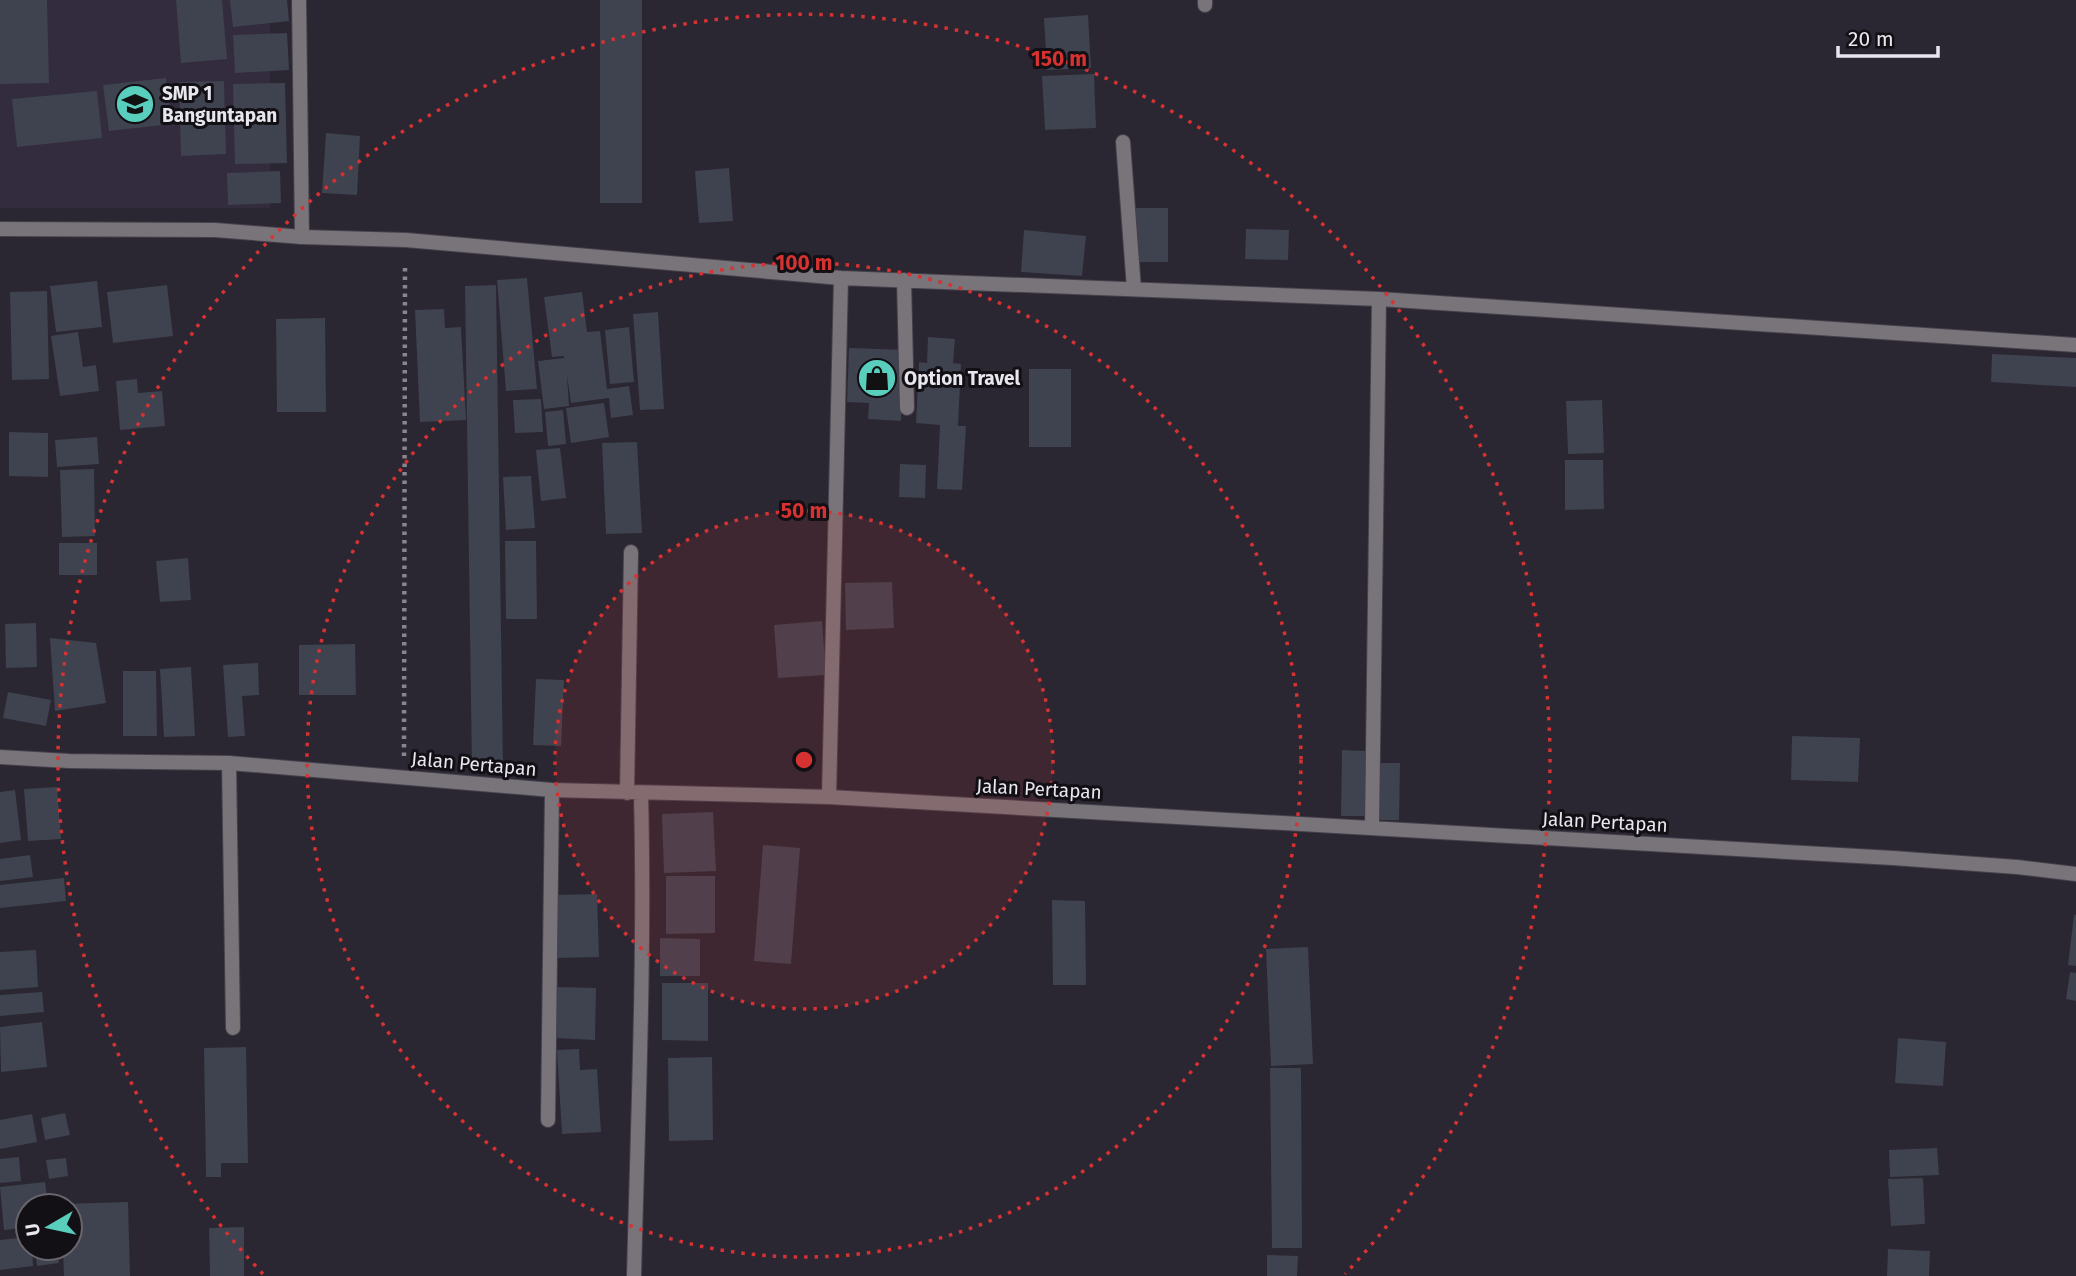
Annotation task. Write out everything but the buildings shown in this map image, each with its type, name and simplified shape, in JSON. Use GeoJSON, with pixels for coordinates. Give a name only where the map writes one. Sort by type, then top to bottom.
{"type":"FeatureCollection","features":[{"type":"Feature","properties":{"kind":"street"},"geometry":{"type":"LineString","coordinates":[[299,0],[302,237]]}},
{"type":"Feature","properties":{"kind":"street"},"geometry":{"type":"LineString","coordinates":[[1123,142],[1134,289]]}},
{"type":"Feature","properties":{"kind":"street"},"geometry":{"type":"LineString","coordinates":[[0,229],[215,230],[302,237],[405,240],[841,278],[1379,299],[2076,345]]}},
{"type":"Feature","properties":{"kind":"street"},"geometry":{"type":"LineString","coordinates":[[830,797],[841,278]]}},
{"type":"Feature","properties":{"kind":"street"},"geometry":{"type":"LineString","coordinates":[[904,280],[907,408]]}},
{"type":"Feature","properties":{"kind":"street"},"geometry":{"type":"LineString","coordinates":[[1372,827],[1379,299]]}},
{"type":"Feature","properties":{"kind":"street"},"geometry":{"type":"LineString","coordinates":[[631,552],[634,793],[643,875],[634,1276]]}},
{"type":"Feature","properties":{"kind":"street","name":"Jalan Pertapan"},"geometry":{"type":"LineString","coordinates":[[0,757],[69,761],[229,763],[552,790],[830,797],[1372,827],[1893,858],[2076,874]]}},
{"type":"Feature","properties":{"kind":"street"},"geometry":{"type":"LineString","coordinates":[[229,763],[233,1028]]}},
{"type":"Feature","properties":{"kind":"street"},"geometry":{"type":"LineString","coordinates":[[548,1120],[552,790]]}},
{"type":"Feature","properties":{"kind":"path"},"geometry":{"type":"LineString","coordinates":[[404,778],[405,240]]}},
{"type":"Feature","properties":{"kind":"shaded area","name":"SMP 1 Banguntapan"},"geometry":{"type":"Polygon","coordinates":[[[0,0],[270,0],[270,208],[0,208],[0,0]]]}},
{"type":"Feature","properties":{"kind":"place","name":"SMP 1 Banguntapan"},"geometry":{"type":"Point","coordinates":[135,104]}},
{"type":"Feature","properties":{"kind":"place","name":"Option Travel"},"geometry":{"type":"Point","coordinates":[877,378]}}]}
